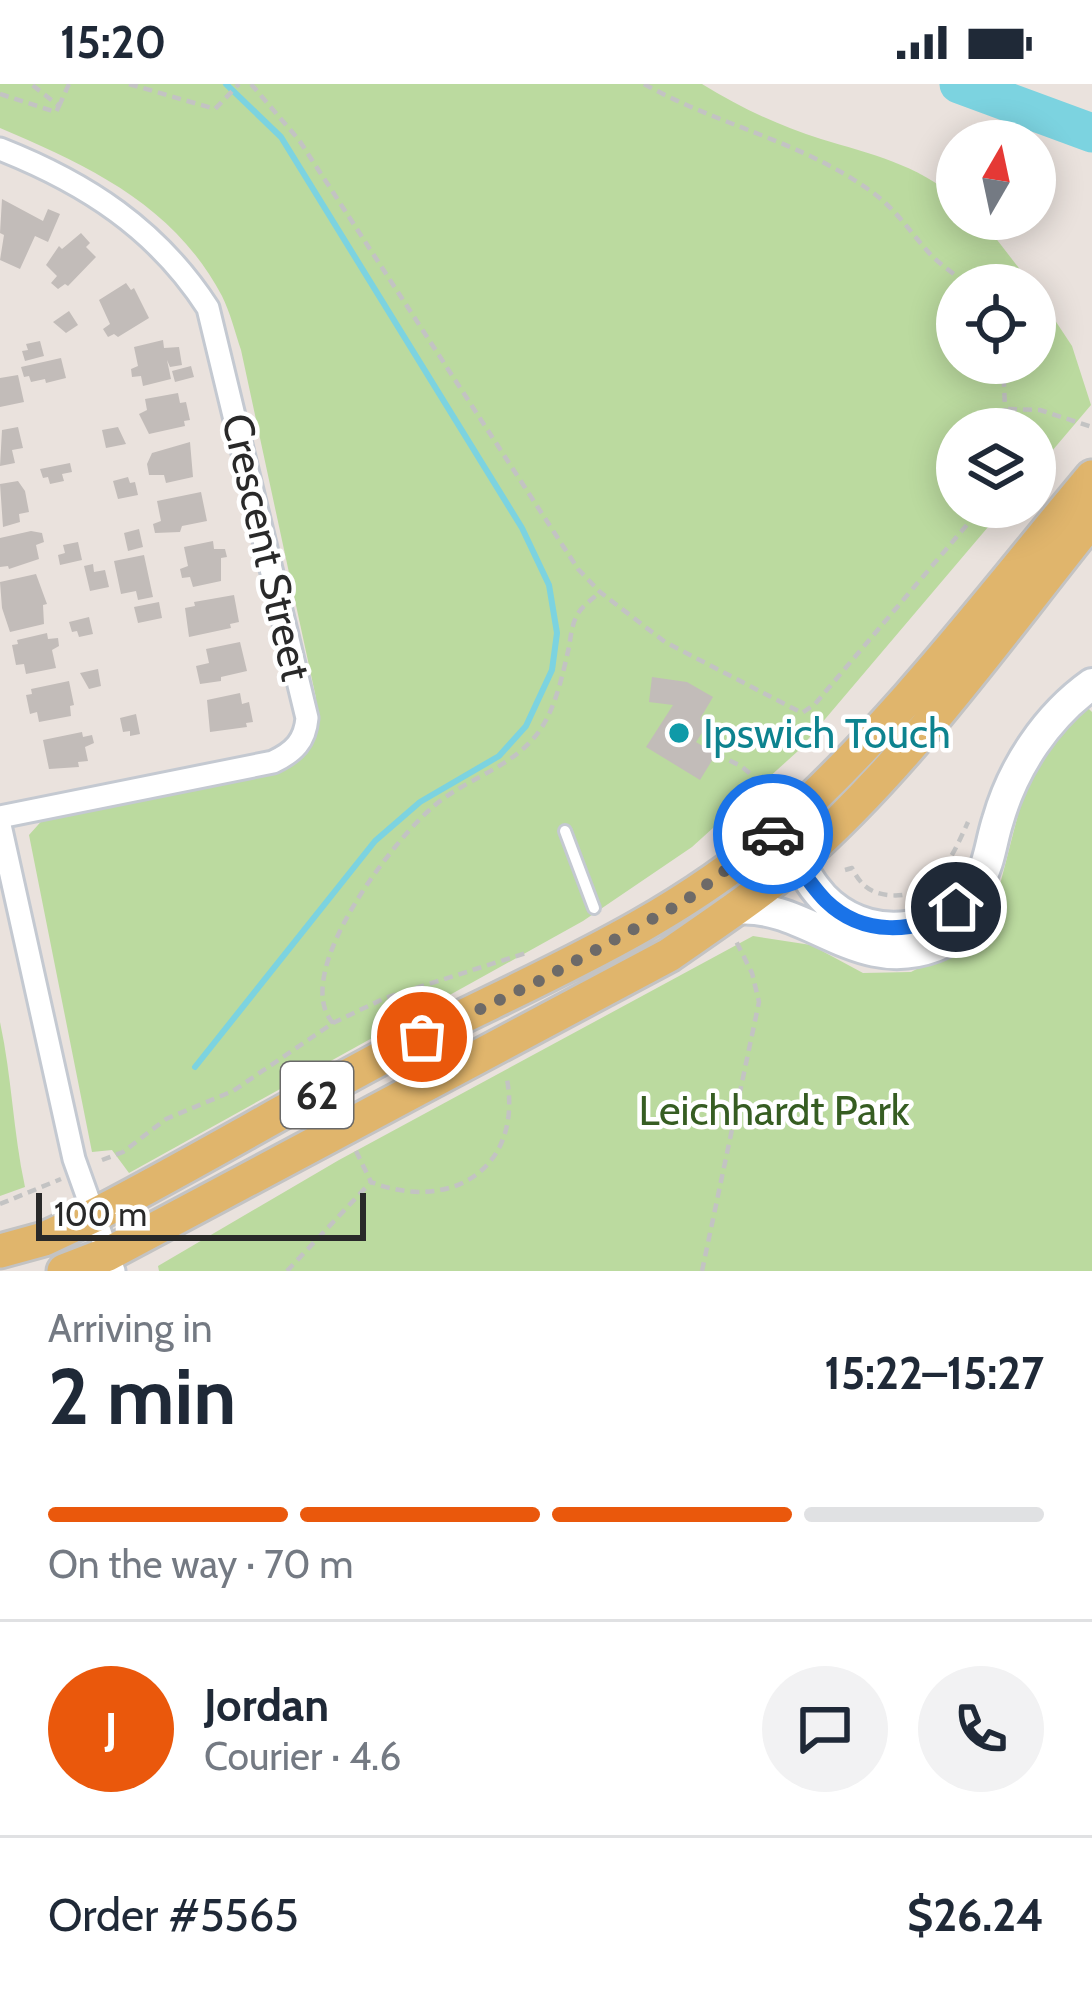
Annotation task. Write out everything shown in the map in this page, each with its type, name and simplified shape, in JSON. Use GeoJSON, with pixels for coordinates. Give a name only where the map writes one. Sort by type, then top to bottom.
{"type":"FeatureCollection","features":[{"type":"Feature","properties":{"kind":"main road","name":"62"},"geometry":{"type":"LineString","coordinates":[[0,1251],[44,1239],[95,1215],[685,901],[769,820],[892,718],[1090,479]]}},
{"type":"Feature","properties":{"kind":"main road","name":"62"},"geometry":{"type":"LineString","coordinates":[[64,1271],[111,1262],[669,955],[735,925],[914,741],[1092,519]]}},
{"type":"Feature","properties":{"kind":"main road"},"geometry":{"type":"LineString","coordinates":[[735,925],[771,912],[868,951],[916,952],[948,941],[967,925],[979,902],[1006,794],[1032,746],[1092,684]]}},
{"type":"Feature","properties":{"kind":"main road"},"geometry":{"type":"LineString","coordinates":[[769,820],[814,887],[836,910],[864,923],[898,928],[929,922],[956,907],[978,882],[989,855]]}},
{"type":"Feature","properties":{"kind":"street","name":"Crescent Street"},"geometry":{"type":"LineString","coordinates":[[0,148],[49,168],[117,209],[186,273],[208,308],[307,718],[294,750],[273,762],[0,821]]}},
{"type":"Feature","properties":{"kind":"street"},"geometry":{"type":"LineString","coordinates":[[0,821],[74,1159],[111,1262]]}},
{"type":"Feature","properties":{"kind":"lane"},"geometry":{"type":"LineString","coordinates":[[565,831],[594,908]]}},
{"type":"Feature","properties":{"kind":"path"},"geometry":{"type":"LineString","coordinates":[[31,84],[59,106]]}},
{"type":"Feature","properties":{"kind":"path"},"geometry":{"type":"LineString","coordinates":[[0,94],[56,112],[69,84]]}},
{"type":"Feature","properties":{"kind":"path"},"geometry":{"type":"LineString","coordinates":[[128,84],[214,109],[239,84]]}},
{"type":"Feature","properties":{"kind":"path"},"geometry":{"type":"LineString","coordinates":[[251,84],[299,140],[571,558],[600,592],[664,642],[802,713],[815,704],[964,528]]}},
{"type":"Feature","properties":{"kind":"path"},"geometry":{"type":"LineString","coordinates":[[644,84],[684,105],[757,130],[860,185],[896,212],[942,264]]}},
{"type":"Feature","properties":{"kind":"path"},"geometry":{"type":"LineString","coordinates":[[1056,415],[1092,427]]}},
{"type":"Feature","properties":{"kind":"path"},"geometry":{"type":"LineString","coordinates":[[333,1023],[322,1007],[322,980],[348,916],[430,808],[510,760],[533,739],[554,701],[578,613],[600,592]]}},
{"type":"Feature","properties":{"kind":"path"},"geometry":{"type":"LineString","coordinates":[[716,754],[742,766],[777,796]]}},
{"type":"Feature","properties":{"kind":"path"},"geometry":{"type":"LineString","coordinates":[[769,820],[777,796],[787,789]]}},
{"type":"Feature","properties":{"kind":"path"},"geometry":{"type":"LineString","coordinates":[[845,870],[852,868],[870,891],[892,896],[914,893],[946,866],[970,818]]}},
{"type":"Feature","properties":{"kind":"path"},"geometry":{"type":"LineString","coordinates":[[702,1271],[759,1002],[735,925]]}},
{"type":"Feature","properties":{"kind":"path"},"geometry":{"type":"LineString","coordinates":[[102,1160],[123,1152],[166,1119],[233,1090],[333,1023],[385,998],[540,949]]}},
{"type":"Feature","properties":{"kind":"path"},"geometry":{"type":"LineString","coordinates":[[354,1149],[371,1182],[421,1194],[445,1189],[470,1177],[500,1149],[509,1132],[507,1079]]}},
{"type":"Feature","properties":{"kind":"path"},"geometry":{"type":"LineString","coordinates":[[0,1204],[63,1178]]}},
{"type":"Feature","properties":{"kind":"path"},"geometry":{"type":"LineString","coordinates":[[286,1271],[371,1182]]}},
{"type":"Feature","properties":{"kind":"green space"},"geometry":{"type":"Polygon","coordinates":[[[0,84],[702,84],[775,122],[875,155],[936,184],[936,240],[997,240],[1015,264],[936,264],[936,384],[1056,384],[1056,322],[1072,346],[1091,405],[1056,446],[1056,408],[936,408],[936,528],[987,528],[798,751],[692,847],[583,921],[129,1173],[112,1150],[92,1152],[29,835],[46,816],[277,765],[312,723],[316,698],[241,350],[222,296],[180,237],[154,213],[97,174],[0,128],[0,84]]]}},
{"type":"Feature","properties":{"kind":"green space","name":"Leichhardt Park"},"geometry":{"type":"Polygon","coordinates":[[[1088,708],[1092,712],[1092,1271],[159,1271],[158,1266],[339,1160],[753,936],[811,945],[863,973],[911,972],[955,949],[980,929],[995,904],[1024,791],[1054,742],[1088,708]]]}},
{"type":"Feature","properties":{"kind":"green space"},"geometry":{"type":"Polygon","coordinates":[[[0,1022],[25,1187],[0,1196],[0,1022]]]}},
{"type":"Feature","properties":{"kind":"building"},"geometry":{"type":"Polygon","coordinates":[[[2,199],[43,221],[48,209],[60,214],[48,242],[35,236],[20,269],[0,260],[2,199]]]}},
{"type":"Feature","properties":{"kind":"building"},"geometry":{"type":"Polygon","coordinates":[[[81,233],[96,257],[68,286],[58,289],[51,283],[57,276],[46,265],[59,246],[62,249],[81,233]]]}},
{"type":"Feature","properties":{"kind":"building"},"geometry":{"type":"Polygon","coordinates":[[[126,283],[134,288],[149,318],[118,337],[108,337],[103,329],[110,324],[99,300],[126,283]]]}},
{"type":"Feature","properties":{"kind":"building"},"geometry":{"type":"Polygon","coordinates":[[[69,311],[78,325],[66,333],[53,322],[69,311]]]}},
{"type":"Feature","properties":{"kind":"building"},"geometry":{"type":"Polygon","coordinates":[[[163,340],[164,348],[179,347],[182,365],[170,367],[167,360],[171,379],[143,386],[141,376],[132,377],[131,369],[138,366],[134,347],[163,340]]]}},
{"type":"Feature","properties":{"kind":"building"},"geometry":{"type":"Polygon","coordinates":[[[40,341],[44,356],[25,361],[26,344],[40,341]]]}},
{"type":"Feature","properties":{"kind":"building"},"geometry":{"type":"Polygon","coordinates":[[[61,358],[66,378],[46,383],[24,377],[21,367],[61,358]]]}},
{"type":"Feature","properties":{"kind":"building"},"geometry":{"type":"Polygon","coordinates":[[[191,366],[194,377],[175,382],[172,371],[191,366]]]}},
{"type":"Feature","properties":{"kind":"building"},"geometry":{"type":"Polygon","coordinates":[[[18,375],[24,402],[0,407],[0,378],[18,375]]]}},
{"type":"Feature","properties":{"kind":"building"},"geometry":{"type":"Polygon","coordinates":[[[178,393],[180,403],[186,402],[190,420],[184,421],[185,426],[149,434],[139,414],[147,410],[145,399],[178,393]]]}},
{"type":"Feature","properties":{"kind":"building"},"geometry":{"type":"Polygon","coordinates":[[[18,427],[23,448],[12,450],[15,463],[0,466],[2,430],[18,427]]]}},
{"type":"Feature","properties":{"kind":"building"},"geometry":{"type":"Polygon","coordinates":[[[118,427],[126,444],[106,448],[102,430],[118,427]]]}},
{"type":"Feature","properties":{"kind":"building"},"geometry":{"type":"Polygon","coordinates":[[[190,442],[193,477],[166,483],[164,475],[149,475],[152,453],[190,442]]]}},
{"type":"Feature","properties":{"kind":"building"},"geometry":{"type":"Polygon","coordinates":[[[70,463],[72,472],[62,474],[64,481],[50,484],[48,477],[43,478],[40,469],[70,463]]]}},
{"type":"Feature","properties":{"kind":"building"},"geometry":{"type":"Polygon","coordinates":[[[128,477],[130,483],[135,482],[138,495],[118,499],[113,481],[128,477]]]}},
{"type":"Feature","properties":{"kind":"building"},"geometry":{"type":"Polygon","coordinates":[[[18,481],[29,512],[19,514],[20,522],[3,527],[0,484],[18,481]]]}},
{"type":"Feature","properties":{"kind":"building"},"geometry":{"type":"Polygon","coordinates":[[[201,492],[207,521],[182,526],[180,532],[155,533],[153,524],[161,521],[157,501],[201,492]]]}},
{"type":"Feature","properties":{"kind":"building"},"geometry":{"type":"Polygon","coordinates":[[[139,529],[143,547],[128,551],[124,533],[139,529]]]}},
{"type":"Feature","properties":{"kind":"building"},"geometry":{"type":"Polygon","coordinates":[[[42,533],[44,542],[36,545],[39,559],[9,569],[0,567],[0,538],[42,533]]]}},
{"type":"Feature","properties":{"kind":"building"},"geometry":{"type":"Polygon","coordinates":[[[213,541],[214,549],[225,549],[227,557],[221,558],[221,581],[193,587],[190,577],[182,578],[180,569],[188,566],[184,547],[213,541]]]}},
{"type":"Feature","properties":{"kind":"building"},"geometry":{"type":"Polygon","coordinates":[[[78,542],[82,560],[60,565],[63,545],[78,542]]]}},
{"type":"Feature","properties":{"kind":"building"},"geometry":{"type":"Polygon","coordinates":[[[144,555],[153,597],[138,600],[136,591],[121,594],[114,561],[144,555]]]}},
{"type":"Feature","properties":{"kind":"building"},"geometry":{"type":"Polygon","coordinates":[[[93,564],[94,572],[105,570],[109,587],[90,591],[84,566],[93,564]]]}},
{"type":"Feature","properties":{"kind":"building"},"geometry":{"type":"Polygon","coordinates":[[[36,574],[47,604],[43,605],[44,624],[10,632],[0,582],[36,574]]]}},
{"type":"Feature","properties":{"kind":"building"},"geometry":{"type":"Polygon","coordinates":[[[234,595],[239,622],[189,637],[185,608],[234,595]]]}},
{"type":"Feature","properties":{"kind":"building"},"geometry":{"type":"Polygon","coordinates":[[[159,602],[162,618],[138,623],[134,607],[159,602]]]}},
{"type":"Feature","properties":{"kind":"building"},"geometry":{"type":"Polygon","coordinates":[[[89,617],[93,634],[79,637],[77,631],[72,632],[69,622],[89,617]]]}},
{"type":"Feature","properties":{"kind":"building"},"geometry":{"type":"Polygon","coordinates":[[[47,633],[48,639],[58,638],[59,646],[52,650],[56,668],[26,674],[24,664],[16,665],[12,645],[47,633]]]}},
{"type":"Feature","properties":{"kind":"building"},"geometry":{"type":"Polygon","coordinates":[[[240,642],[247,671],[200,684],[196,666],[209,663],[206,649],[240,642]]]}},
{"type":"Feature","properties":{"kind":"building"},"geometry":{"type":"Polygon","coordinates":[[[98,669],[101,686],[89,689],[80,673],[98,669]]]}},
{"type":"Feature","properties":{"kind":"building","name":"Ipswich Touch"},"geometry":{"type":"Polygon","coordinates":[[[652,677],[687,682],[713,697],[700,719],[708,724],[696,742],[716,754],[700,780],[646,747],[673,705],[649,702],[652,677]]]}},
{"type":"Feature","properties":{"kind":"building"},"geometry":{"type":"Polygon","coordinates":[[[69,681],[74,705],[71,716],[39,722],[37,712],[30,714],[26,695],[32,694],[31,689],[69,681]]]}},
{"type":"Feature","properties":{"kind":"building"},"geometry":{"type":"Polygon","coordinates":[[[240,693],[242,704],[249,702],[253,722],[210,732],[207,700],[240,693]]]}},
{"type":"Feature","properties":{"kind":"building"},"geometry":{"type":"Polygon","coordinates":[[[136,714],[140,734],[130,736],[130,731],[123,732],[120,718],[136,714]]]}},
{"type":"Feature","properties":{"kind":"building"},"geometry":{"type":"Polygon","coordinates":[[[82,732],[83,737],[92,735],[94,743],[85,747],[88,761],[78,762],[79,767],[49,769],[43,740],[82,732]]]}},
{"type":"Feature","properties":{"kind":"waterway"},"geometry":{"type":"LineString","coordinates":[[195,1067],[375,841],[420,802],[499,756],[526,726],[552,670],[557,633],[549,585],[522,528],[281,137],[226,84]]}},
{"type":"Feature","properties":{"kind":"waterway"},"geometry":{"type":"LineString","coordinates":[[959,84],[1092,133]]}},
{"type":"Feature","properties":{"kind":"way so far"},"geometry":{"type":"LineString","coordinates":[[422,1037],[541,980],[685,901],[773,834]]}},
{"type":"Feature","properties":{"kind":"place","name":"Ipswich Touch"},"geometry":{"type":"Point","coordinates":[679,733]}},
{"type":"Feature","properties":{"kind":"route"},"geometry":{"type":"LineString","coordinates":[[773,834],[827,902],[854,920],[909,927],[956,907]]}}]}
